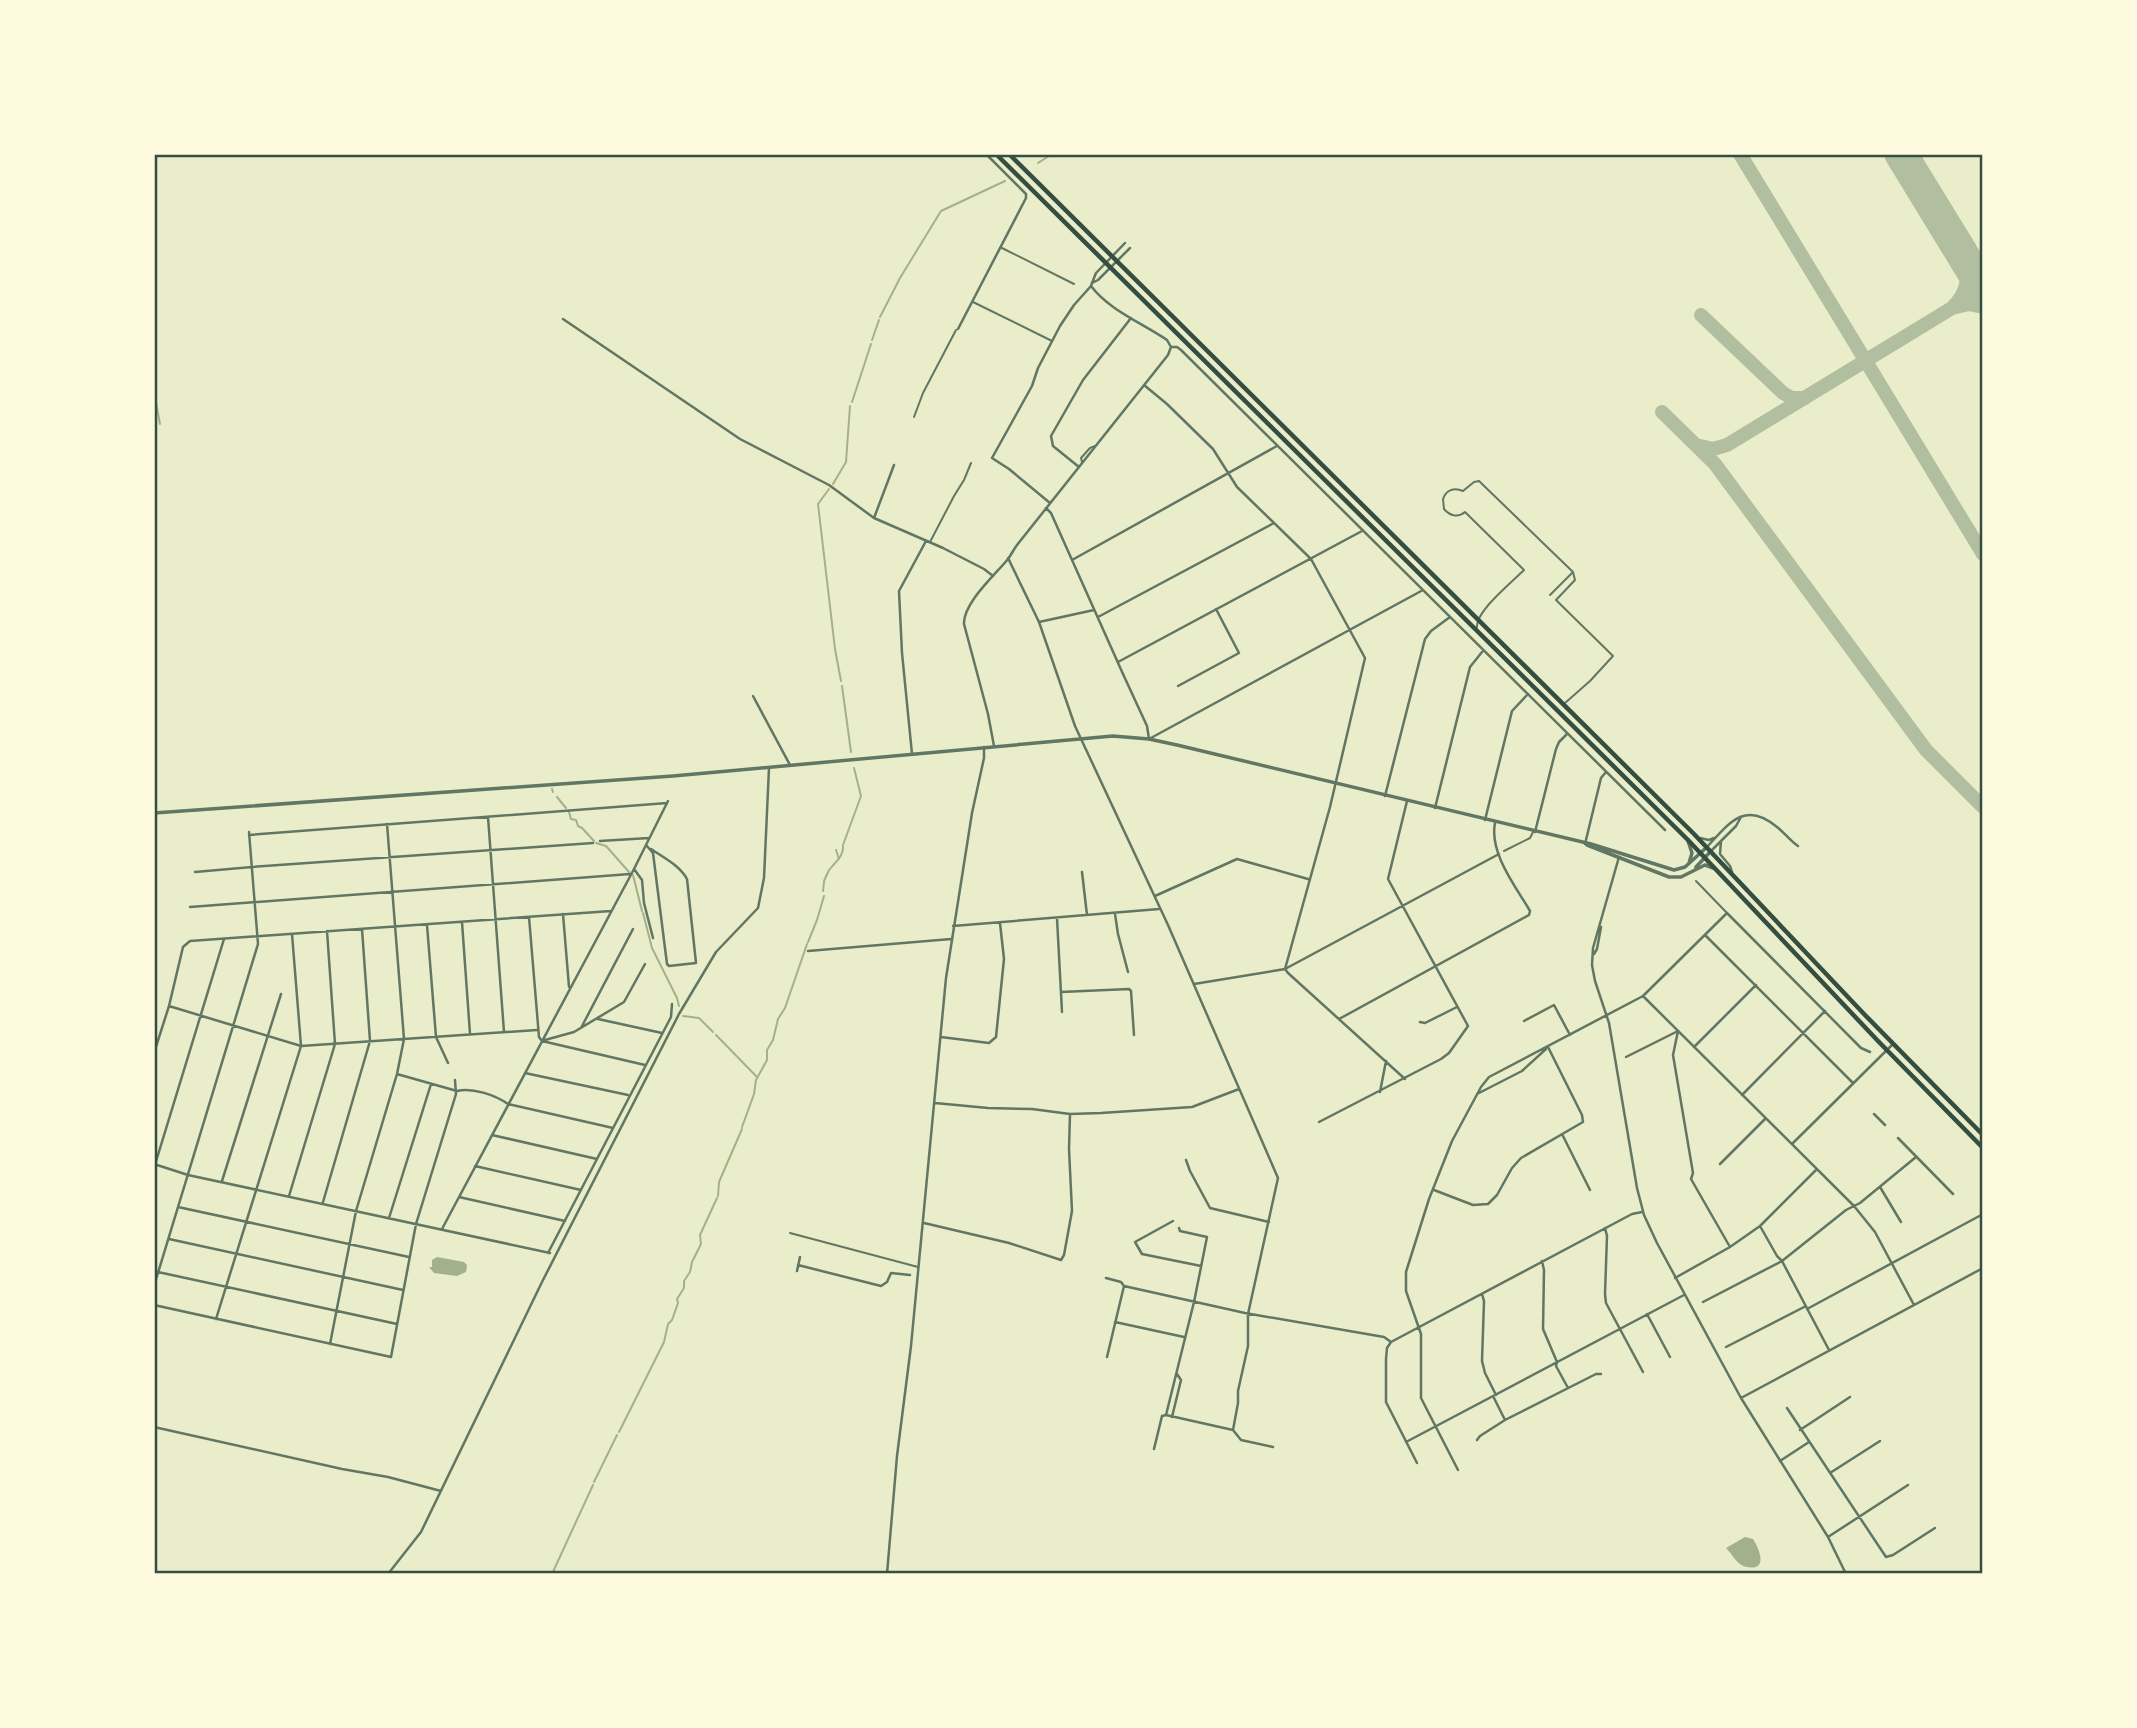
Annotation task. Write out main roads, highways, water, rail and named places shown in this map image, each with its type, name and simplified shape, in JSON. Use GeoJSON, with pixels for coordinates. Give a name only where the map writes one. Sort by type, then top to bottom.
{"type":"FeatureCollection","features":[{"type":"Feature","properties":{"kind":"main road"},"geometry":{"type":"LineString","coordinates":[[996,154],[1688,840],[1983,1148]]}},
{"type":"Feature","properties":{"kind":"main road"},"geometry":{"type":"LineString","coordinates":[[1009,154],[1709,849],[1983,1135]]}},
{"type":"Feature","properties":{"kind":"waterway"},"geometry":{"type":"LineString","coordinates":[[1038,163],[1052,154]]}},
{"type":"Feature","properties":{"kind":"waterway"},"geometry":{"type":"LineString","coordinates":[[880,317],[900,278],[941,211],[1005,181]]}},
{"type":"Feature","properties":{"kind":"waterway"},"geometry":{"type":"LineString","coordinates":[[872,340],[879,320]]}},
{"type":"Feature","properties":{"kind":"waterway"},"geometry":{"type":"LineString","coordinates":[[852,402],[871,344]]}},
{"type":"Feature","properties":{"kind":"waterway"},"geometry":{"type":"LineString","coordinates":[[154,392],[160,424]]}},
{"type":"Feature","properties":{"kind":"waterway"},"geometry":{"type":"LineString","coordinates":[[833,484],[846,462],[850,406]]}},
{"type":"Feature","properties":{"kind":"waterway"},"geometry":{"type":"LineString","coordinates":[[829,489],[818,504],[841,681]]}},
{"type":"Feature","properties":{"kind":"waterway"},"geometry":{"type":"LineString","coordinates":[[842,686],[851,752]]}},
{"type":"Feature","properties":{"kind":"waterway"},"geometry":{"type":"LineString","coordinates":[[843,845],[861,796],[854,768]]}},
{"type":"Feature","properties":{"kind":"waterway"},"geometry":{"type":"LineString","coordinates":[[557,797],[566,808]]}},
{"type":"Feature","properties":{"kind":"waterway"},"geometry":{"type":"LineString","coordinates":[[569,812],[571,819],[576,820],[578,826],[594,841]]}},
{"type":"Feature","properties":{"kind":"waterway"},"geometry":{"type":"LineString","coordinates":[[596,843],[606,846],[629,872]]}},
{"type":"Feature","properties":{"kind":"waterway"},"geometry":{"type":"LineString","coordinates":[[830,869],[841,856],[843,846]]}},
{"type":"Feature","properties":{"kind":"waterway"},"geometry":{"type":"LineString","coordinates":[[836,850],[839,859]]}},
{"type":"Feature","properties":{"kind":"waterway"},"geometry":{"type":"LineString","coordinates":[[824,881],[829,870]]}},
{"type":"Feature","properties":{"kind":"waterway"},"geometry":{"type":"LineString","coordinates":[[633,875],[642,911]]}},
{"type":"Feature","properties":{"kind":"waterway"},"geometry":{"type":"LineString","coordinates":[[823,891],[824,882]]}},
{"type":"Feature","properties":{"kind":"waterway"},"geometry":{"type":"LineString","coordinates":[[808,942],[824,896]]}},
{"type":"Feature","properties":{"kind":"waterway"},"geometry":{"type":"LineString","coordinates":[[643,913],[652,948],[679,1006]]}},
{"type":"Feature","properties":{"kind":"waterway"},"geometry":{"type":"LineString","coordinates":[[742,1127],[756,1080],[767,1060],[767,1050],[807,944]]}},
{"type":"Feature","properties":{"kind":"waterway"},"geometry":{"type":"LineString","coordinates":[[683,1016],[699,1018],[713,1032]]}},
{"type":"Feature","properties":{"kind":"waterway"},"geometry":{"type":"LineString","coordinates":[[716,1035],[757,1077]]}},
{"type":"Feature","properties":{"kind":"waterway"},"geometry":{"type":"LineString","coordinates":[[718,1196],[719,1182],[742,1129]]}},
{"type":"Feature","properties":{"kind":"waterway"},"geometry":{"type":"LineString","coordinates":[[619,1432],[664,1342],[668,1324],[678,1303],[677,1299],[701,1244],[700,1235],[717,1198]]}},
{"type":"Feature","properties":{"kind":"waterway"},"geometry":{"type":"LineString","coordinates":[[594,1482],[617,1435]]}},
{"type":"Feature","properties":{"kind":"waterway"},"geometry":{"type":"LineString","coordinates":[[552,1574],[593,1485]]}}]}
